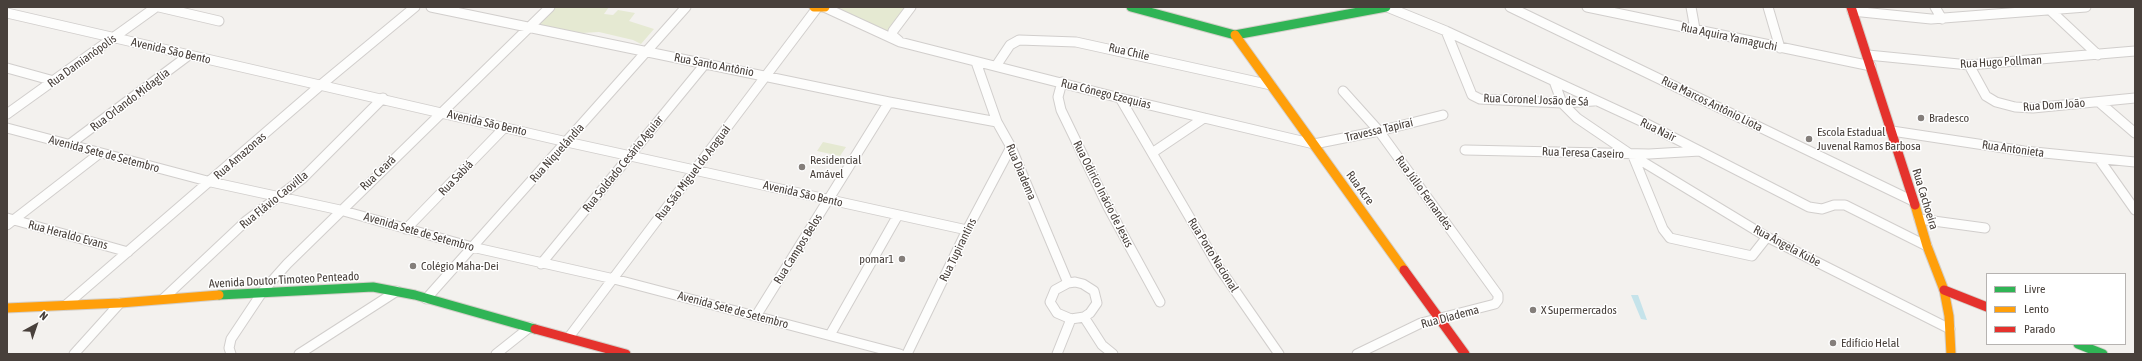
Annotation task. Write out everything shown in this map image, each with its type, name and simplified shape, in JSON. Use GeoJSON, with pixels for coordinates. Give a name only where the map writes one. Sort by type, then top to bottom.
{"type":"FeatureCollection","features":[{"type":"Feature","properties":{"kind":"main road"},"geometry":{"type":"LineString","coordinates":[[1130,7],[1235,35],[1386,7]]}},
{"type":"Feature","properties":{"kind":"main road","name":"Rua Cachoeira"},"geometry":{"type":"LineString","coordinates":[[1851,9],[1868,55],[1927,246],[1944,290],[1950,329],[1951,354]]}},
{"type":"Feature","properties":{"kind":"main road","name":"Rua Acre"},"geometry":{"type":"LineString","coordinates":[[1235,35],[1465,354]]}},
{"type":"Feature","properties":{"kind":"main road","name":"Avenida Doutor Timoteo Penteado"},"geometry":{"type":"LineString","coordinates":[[9,310],[66,305],[120,303],[263,291],[373,287],[397,291],[530,326],[626,354]]}},
{"type":"Feature","properties":{"kind":"main road"},"geometry":{"type":"LineString","coordinates":[[1944,290],[1986,307]]}},
{"type":"Feature","properties":{"kind":"main road"},"geometry":{"type":"LineString","coordinates":[[2080,345],[2103,354]]}},
{"type":"Feature","properties":{"kind":"street"},"geometry":{"type":"LineString","coordinates":[[8,14],[21,7]]}},
{"type":"Feature","properties":{"kind":"street"},"geometry":{"type":"LineString","coordinates":[[157,7],[219,21]]}},
{"type":"Feature","properties":{"kind":"street","name":"Rua Damianópolis"},"geometry":{"type":"LineString","coordinates":[[7,114],[157,7]]}},
{"type":"Feature","properties":{"kind":"street","name":"Rua Amazonas"},"geometry":{"type":"LineString","coordinates":[[66,305],[211,182],[322,84],[415,7]]}},
{"type":"Feature","properties":{"kind":"street","name":"Rua Santo Antônio"},"geometry":{"type":"LineString","coordinates":[[431,7],[890,102],[997,122]]}},
{"type":"Feature","properties":{"kind":"street","name":"Rua Ceará"},"geometry":{"type":"LineString","coordinates":[[231,354],[229,348],[232,339],[263,291],[340,210],[550,7]]}},
{"type":"Feature","properties":{"kind":"street","name":"Rua Niquelândia"},"geometry":{"type":"LineString","coordinates":[[426,299],[686,7]]}},
{"type":"Feature","properties":{"kind":"street","name":"Rua Cônego Ezequias"},"geometry":{"type":"LineString","coordinates":[[820,7],[900,42],[1120,98],[1314,144]]}},
{"type":"Feature","properties":{"kind":"street","name":"Rua São Miguel do Araguaí"},"geometry":{"type":"LineString","coordinates":[[569,337],[765,76],[820,7]]}},
{"type":"Feature","properties":{"kind":"street"},"geometry":{"type":"LineString","coordinates":[[900,42],[892,36],[893,30],[911,7]]}},
{"type":"Feature","properties":{"kind":"street","name":"Rua Nair"},"geometry":{"type":"LineString","coordinates":[[1386,7],[1446,31],[1597,101],[1701,151],[1809,207],[1822,209],[1834,205],[1845,205],[1927,246]]}},
{"type":"Feature","properties":{"kind":"street","name":"Rua Marcos Antônio Liota"},"geometry":{"type":"LineString","coordinates":[[1510,7],[1520,9],[1913,201]]}},
{"type":"Feature","properties":{"kind":"street","name":"Rua Aquira Yamaguchi"},"geometry":{"type":"LineString","coordinates":[[1587,7],[1871,66]]}},
{"type":"Feature","properties":{"kind":"street"},"geometry":{"type":"LineString","coordinates":[[1691,7],[1695,29]]}},
{"type":"Feature","properties":{"kind":"street"},"geometry":{"type":"LineString","coordinates":[[1768,7],[1780,48]]}},
{"type":"Feature","properties":{"kind":"street"},"geometry":{"type":"LineString","coordinates":[[1934,7],[1942,19]]}},
{"type":"Feature","properties":{"kind":"street"},"geometry":{"type":"LineString","coordinates":[[1851,9],[1917,19],[1942,19],[1999,11],[2050,10],[2086,7]]}},
{"type":"Feature","properties":{"kind":"street"},"geometry":{"type":"LineString","coordinates":[[2050,10],[2098,55]]}},
{"type":"Feature","properties":{"kind":"street","name":"Avenida São Bento"},"geometry":{"type":"LineString","coordinates":[[8,14],[322,84],[567,142],[696,169],[898,216],[967,230]]}},
{"type":"Feature","properties":{"kind":"street","name":"Rua Coronel Josão de Sá"},"geometry":{"type":"LineString","coordinates":[[1446,31],[1475,97],[1484,100],[1562,102],[1597,101]]}},
{"type":"Feature","properties":{"kind":"street","name":"Rua Chile"},"geometry":{"type":"LineString","coordinates":[[996,66],[1010,45],[1019,40],[1076,42],[1271,84]]}},
{"type":"Feature","properties":{"kind":"street","name":"Rua Hugo Pollman"},"geometry":{"type":"LineString","coordinates":[[1868,55],[1969,65],[2135,51]]}},
{"type":"Feature","properties":{"kind":"street","name":"Rua Orlando Midaglia"},"geometry":{"type":"LineString","coordinates":[[70,144],[189,55]]}},
{"type":"Feature","properties":{"kind":"street","name":"Rua Diadema"},"geometry":{"type":"LineString","coordinates":[[976,62],[997,122],[1011,147],[1068,283]]}},
{"type":"Feature","properties":{"kind":"street","name":"Rua Soldado Cesário Aguiar"},"geometry":{"type":"LineString","coordinates":[[541,264],[705,64]]}},
{"type":"Feature","properties":{"kind":"street","name":"Rua Dom João"},"geometry":{"type":"LineString","coordinates":[[1969,65],[1986,96],[2002,104],[2026,108],[2135,98]]}},
{"type":"Feature","properties":{"kind":"street"},"geometry":{"type":"LineString","coordinates":[[7,68],[54,80]]}},
{"type":"Feature","properties":{"kind":"street"},"geometry":{"type":"LineString","coordinates":[[1554,81],[1562,102]]}},
{"type":"Feature","properties":{"kind":"street","name":"Rua Odirico Inácio de Jesus"},"geometry":{"type":"LineString","coordinates":[[1062,82],[1058,97],[1061,110],[1108,207],[1160,302]]}},
{"type":"Feature","properties":{"kind":"street","name":"Rua Júlio Fernandes"},"geometry":{"type":"LineString","coordinates":[[1343,91],[1379,131],[1495,289],[1498,300]]}},
{"type":"Feature","properties":{"kind":"street","name":"Rua Flávio Caovilla"},"geometry":{"type":"LineString","coordinates":[[163,299],[264,206],[302,179],[383,98]]}},
{"type":"Feature","properties":{"kind":"street","name":"Rua Porto Nacional"},"geometry":{"type":"LineString","coordinates":[[1120,98],[1218,266],[1279,354]]}},
{"type":"Feature","properties":{"kind":"street","name":"Rua Campos Belos"},"geometry":{"type":"LineString","coordinates":[[756,316],[890,102]]}},
{"type":"Feature","properties":{"kind":"street","name":"Rua Ângela Kube"},"geometry":{"type":"LineString","coordinates":[[1562,102],[1590,128],[1767,236],[1950,329]]}},
{"type":"Feature","properties":{"kind":"street"},"geometry":{"type":"LineString","coordinates":[[2099,102],[2135,132]]}},
{"type":"Feature","properties":{"kind":"street","name":"Travessa Tapiraí"},"geometry":{"type":"LineString","coordinates":[[1314,144],[1379,131],[1443,115]]}},
{"type":"Feature","properties":{"kind":"street"},"geometry":{"type":"LineString","coordinates":[[1152,153],[1204,118]]}},
{"type":"Feature","properties":{"kind":"street","name":"Rua Sabiá"},"geometry":{"type":"LineString","coordinates":[[406,229],[505,127]]}},
{"type":"Feature","properties":{"kind":"street","name":"Avenida Sete de Setembro"},"geometry":{"type":"LineString","coordinates":[[7,128],[211,182],[340,210],[472,247],[541,264],[614,279],[830,335],[867,350],[900,354]]}},
{"type":"Feature","properties":{"kind":"street","name":"Rua Antonieta"},"geometry":{"type":"LineString","coordinates":[[1892,131],[2024,151],[2135,162]]}},
{"type":"Feature","properties":{"kind":"street","name":"Rua Tupirantins"},"geometry":{"type":"LineString","coordinates":[[907,354],[967,230],[1011,147]]}},
{"type":"Feature","properties":{"kind":"street","name":"Rua Teresa Caseiro"},"geometry":{"type":"LineString","coordinates":[[1465,150],[1632,155],[1701,151]]}},
{"type":"Feature","properties":{"kind":"street"},"geometry":{"type":"LineString","coordinates":[[9,221],[100,153]]}},
{"type":"Feature","properties":{"kind":"street"},"geometry":{"type":"LineString","coordinates":[[1632,155],[1662,229],[1670,238],[1752,256],[1767,236]]}},
{"type":"Feature","properties":{"kind":"street"},"geometry":{"type":"LineString","coordinates":[[2099,159],[2135,210]]}},
{"type":"Feature","properties":{"kind":"street"},"geometry":{"type":"LineString","coordinates":[[830,335],[898,216]]}},
{"type":"Feature","properties":{"kind":"street"},"geometry":{"type":"LineString","coordinates":[[1919,219],[1985,228]]}},
{"type":"Feature","properties":{"kind":"street","name":"Rua Heraldo Evans"},"geometry":{"type":"LineString","coordinates":[[9,221],[128,252]]}},
{"type":"Feature","properties":{"kind":"street"},"geometry":{"type":"LineString","coordinates":[[1068,283],[1083,284],[1094,291],[1097,303],[1095,309],[1084,317],[1072,319],[1057,313],[1050,302],[1055,290],[1068,283]]}},
{"type":"Feature","properties":{"kind":"street"},"geometry":{"type":"LineString","coordinates":[[298,354],[397,291]]}},
{"type":"Feature","properties":{"kind":"street","name":"Rua Diadema"},"geometry":{"type":"LineString","coordinates":[[1358,354],[1421,323],[1489,306],[1498,300]]}},
{"type":"Feature","properties":{"kind":"street"},"geometry":{"type":"LineString","coordinates":[[74,354],[120,303]]}},
{"type":"Feature","properties":{"kind":"street"},"geometry":{"type":"LineString","coordinates":[[1084,317],[1102,344],[1113,354]]}},
{"type":"Feature","properties":{"kind":"street"},"geometry":{"type":"LineString","coordinates":[[1057,354],[1072,319]]}},
{"type":"Feature","properties":{"kind":"street"},"geometry":{"type":"LineString","coordinates":[[496,354],[530,326]]}},
{"type":"Feature","properties":{"kind":"green space"},"geometry":{"type":"Polygon","coordinates":[[[555,7],[609,7],[604,14],[613,15],[618,10],[635,13],[629,21],[654,29],[641,44],[633,40],[599,32],[582,33],[543,26],[540,23],[555,7]]]}},
{"type":"Feature","properties":{"kind":"green space"},"geometry":{"type":"Polygon","coordinates":[[[828,7],[905,7],[905,12],[888,35],[828,7]]]}},
{"type":"Feature","properties":{"kind":"green space"},"geometry":{"type":"Polygon","coordinates":[[[823,142],[846,147],[840,156],[817,151],[823,142]]]}},
{"type":"Feature","properties":{"kind":"water"},"geometry":{"type":"Polygon","coordinates":[[[1631,295],[1638,295],[1647,320],[1641,319],[1631,295]]]}},
{"type":"Feature","properties":{"kind":"traffic: fast"},"geometry":{"type":"LineString","coordinates":[[1131,7],[1235,35],[1386,7]]}},
{"type":"Feature","properties":{"kind":"traffic: fast"},"geometry":{"type":"LineString","coordinates":[[219,295],[373,287],[415,295],[535,329]]}},
{"type":"Feature","properties":{"kind":"traffic: fast"},"geometry":{"type":"LineString","coordinates":[[2080,345],[2103,354]]}},
{"type":"Feature","properties":{"kind":"traffic: slow"},"geometry":{"type":"LineString","coordinates":[[814,7],[825,7]]}},
{"type":"Feature","properties":{"kind":"traffic: slow"},"geometry":{"type":"LineString","coordinates":[[1235,35],[1404,270]]}},
{"type":"Feature","properties":{"kind":"traffic: slow"},"geometry":{"type":"LineString","coordinates":[[1915,205],[1927,246],[1944,290],[1949,316],[1951,354]]}},
{"type":"Feature","properties":{"kind":"traffic: slow"},"geometry":{"type":"LineString","coordinates":[[7,308],[120,303],[219,295]]}},
{"type":"Feature","properties":{"kind":"traffic: jam"},"geometry":{"type":"LineString","coordinates":[[1851,7],[1915,205]]}},
{"type":"Feature","properties":{"kind":"traffic: jam"},"geometry":{"type":"LineString","coordinates":[[1404,270],[1465,354]]}},
{"type":"Feature","properties":{"kind":"traffic: jam"},"geometry":{"type":"LineString","coordinates":[[1944,290],[1986,307]]}},
{"type":"Feature","properties":{"kind":"traffic: jam"},"geometry":{"type":"LineString","coordinates":[[535,329],[626,354]]}},
{"type":"Feature","properties":{"kind":"place","name":"Bradesco"},"geometry":{"type":"Point","coordinates":[1921,118]}},
{"type":"Feature","properties":{"kind":"place","name":"Escola Estadual Juvenal Ramos Barbosa"},"geometry":{"type":"Point","coordinates":[1809,139]}},
{"type":"Feature","properties":{"kind":"place","name":"Residencial Amável"},"geometry":{"type":"Point","coordinates":[802,167]}},
{"type":"Feature","properties":{"kind":"place","name":"pomar1"},"geometry":{"type":"Point","coordinates":[902,259]}},
{"type":"Feature","properties":{"kind":"place","name":"Colégio Maha-Dei"},"geometry":{"type":"Point","coordinates":[413,266]}},
{"type":"Feature","properties":{"kind":"place","name":"X Supermercados"},"geometry":{"type":"Point","coordinates":[1533,310]}},
{"type":"Feature","properties":{"kind":"place","name":"Edifício Helal"},"geometry":{"type":"Point","coordinates":[1833,343]}}]}
